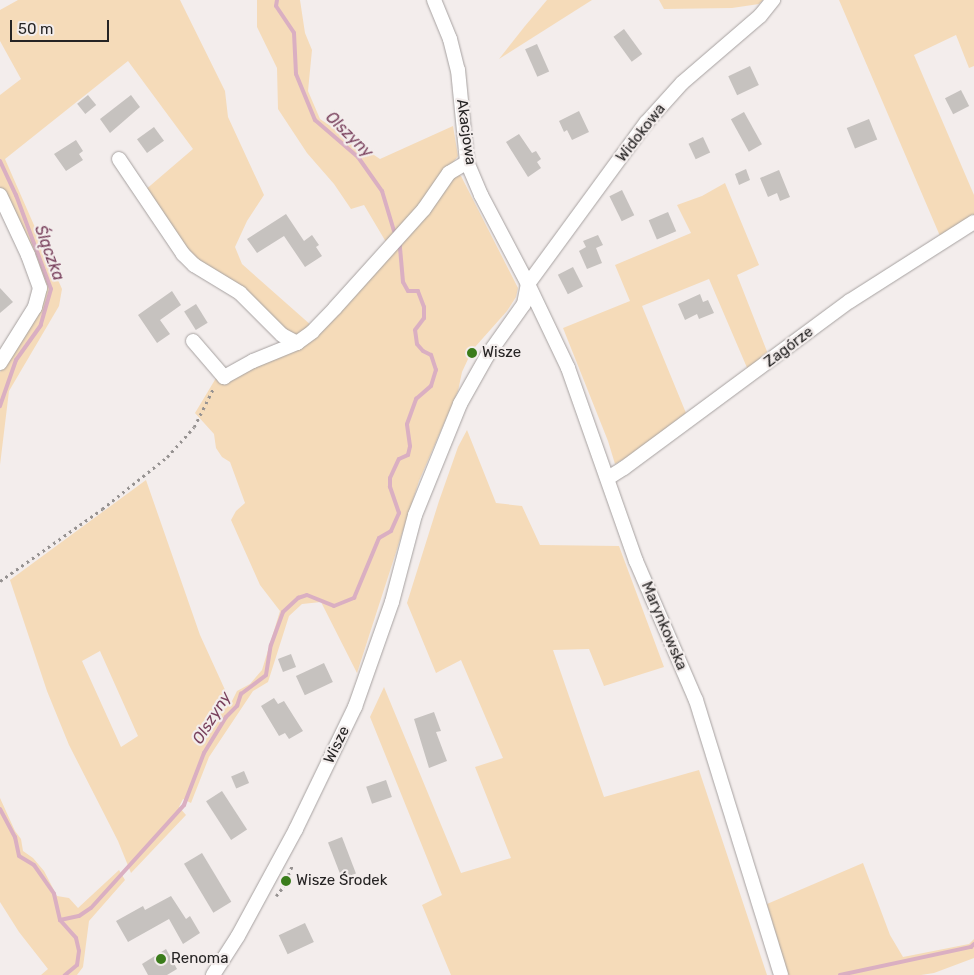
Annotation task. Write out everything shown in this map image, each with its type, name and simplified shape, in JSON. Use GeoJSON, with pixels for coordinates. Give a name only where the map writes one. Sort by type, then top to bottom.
{"type":"FeatureCollection","features":[{"type":"Feature","properties":{"kind":"street","name":"Akacjowa"},"geometry":{"type":"LineString","coordinates":[[434,0],[450,39],[458,70],[467,162],[481,195],[528,284]]}},
{"type":"Feature","properties":{"kind":"street","name":"Widokowa"},"geometry":{"type":"LineString","coordinates":[[528,284],[646,123],[682,82],[760,16],[773,0]]}},
{"type":"Feature","properties":{"kind":"street"},"geometry":{"type":"LineString","coordinates":[[118,159],[183,254],[194,265],[240,293],[282,335],[297,343]]}},
{"type":"Feature","properties":{"kind":"street"},"geometry":{"type":"LineString","coordinates":[[193,341],[224,377],[253,361],[297,343],[312,332],[424,209],[449,173],[467,162]]}},
{"type":"Feature","properties":{"kind":"street"},"geometry":{"type":"LineString","coordinates":[[0,195],[28,256],[40,288],[35,307],[0,363]]}},
{"type":"Feature","properties":{"kind":"street","name":"Zagórze"},"geometry":{"type":"LineString","coordinates":[[608,478],[850,301],[974,222]]}},
{"type":"Feature","properties":{"kind":"street","name":"Marynkowska"},"geometry":{"type":"LineString","coordinates":[[528,284],[568,368],[636,561],[696,700],[781,975]]}},
{"type":"Feature","properties":{"kind":"street","name":"Wisze"},"geometry":{"type":"LineString","coordinates":[[213,975],[238,936],[292,836],[355,707],[392,602],[415,516],[460,404],[487,356],[524,304],[528,284]]}},
{"type":"Feature","properties":{"kind":"path"},"geometry":{"type":"LineString","coordinates":[[0,581],[102,509],[167,457],[194,427],[214,386],[224,377]]}},
{"type":"Feature","properties":{"kind":"shaded area"},"geometry":{"type":"Polygon","coordinates":[[[18,0],[180,0],[225,91],[228,117],[264,195],[247,221],[235,247],[242,264],[312,326],[297,337],[278,326],[198,264],[144,191],[193,149],[128,61],[5,159],[62,289],[59,306],[9,391],[0,465],[0,372],[36,315],[31,252],[0,187],[0,95],[21,79],[0,41],[0,10],[18,0]]]}},
{"type":"Feature","properties":{"kind":"shaded area"},"geometry":{"type":"Polygon","coordinates":[[[257,0],[300,0],[305,33],[312,50],[308,91],[320,119],[380,159],[453,126],[458,156],[422,203],[386,242],[364,205],[351,209],[334,184],[307,153],[278,109],[277,68],[257,27],[257,0]]]}},
{"type":"Feature","properties":{"kind":"shaded area"},"geometry":{"type":"Polygon","coordinates":[[[547,0],[592,0],[499,59],[525,26],[547,0]]]}},
{"type":"Feature","properties":{"kind":"shaded area"},"geometry":{"type":"Polygon","coordinates":[[[659,0],[763,0],[759,4],[732,8],[664,9],[659,0]]]}},
{"type":"Feature","properties":{"kind":"shaded area"},"geometry":{"type":"Polygon","coordinates":[[[839,0],[974,0],[974,66],[969,68],[956,35],[914,55],[974,195],[974,218],[940,236],[839,0]]]}},
{"type":"Feature","properties":{"kind":"shaded area"},"geometry":{"type":"Polygon","coordinates":[[[457,174],[461,176],[518,288],[516,297],[507,311],[467,356],[469,357],[462,372],[458,391],[419,481],[357,673],[321,602],[302,604],[289,616],[268,682],[253,691],[209,757],[191,803],[183,799],[179,807],[186,815],[131,873],[118,841],[69,745],[47,691],[10,580],[146,480],[200,635],[231,703],[237,691],[250,684],[262,670],[280,611],[260,585],[231,520],[236,511],[245,503],[230,462],[222,457],[216,448],[214,434],[195,413],[216,378],[293,349],[457,174]],[[100,651],[82,661],[121,747],[138,736],[100,651]]]}},
{"type":"Feature","properties":{"kind":"shaded area"},"geometry":{"type":"Polygon","coordinates":[[[725,183],[759,265],[737,275],[768,354],[748,370],[709,279],[642,306],[686,413],[633,454],[615,464],[608,441],[563,328],[630,301],[615,265],[691,233],[677,205],[702,196],[725,183]]]}},
{"type":"Feature","properties":{"kind":"shaded area"},"geometry":{"type":"Polygon","coordinates":[[[467,430],[496,503],[522,506],[540,545],[619,546],[664,667],[604,686],[589,649],[553,650],[604,797],[699,770],[767,975],[451,975],[422,905],[442,895],[370,717],[384,687],[461,873],[511,858],[475,767],[503,758],[461,660],[436,673],[407,603],[439,501],[458,447],[467,430]]]}},
{"type":"Feature","properties":{"kind":"shaded area"},"geometry":{"type":"Polygon","coordinates":[[[0,798],[15,831],[21,839],[23,851],[33,858],[44,871],[57,896],[69,898],[78,908],[119,870],[125,880],[89,921],[83,967],[77,975],[41,975],[48,969],[19,932],[0,902],[0,798]]]}},
{"type":"Feature","properties":{"kind":"shaded area"},"geometry":{"type":"Polygon","coordinates":[[[863,863],[890,935],[903,957],[969,944],[974,939],[974,958],[934,973],[921,975],[788,975],[767,904],[863,863]]]}},
{"type":"Feature","properties":{"kind":"building"},"geometry":{"type":"Polygon","coordinates":[[[624,29],[642,54],[632,62],[613,37],[624,29]]]}},
{"type":"Feature","properties":{"kind":"building"},"geometry":{"type":"Polygon","coordinates":[[[537,44],[549,71],[537,77],[525,49],[537,44]]]}},
{"type":"Feature","properties":{"kind":"building"},"geometry":{"type":"Polygon","coordinates":[[[750,66],[759,85],[737,95],[728,76],[750,66]]]}},
{"type":"Feature","properties":{"kind":"building"},"geometry":{"type":"Polygon","coordinates":[[[961,90],[969,106],[953,114],[945,98],[961,90]]]}},
{"type":"Feature","properties":{"kind":"building"},"geometry":{"type":"Polygon","coordinates":[[[88,95],[96,105],[85,114],[77,104],[88,95]]]}},
{"type":"Feature","properties":{"kind":"building"},"geometry":{"type":"Polygon","coordinates":[[[131,95],[140,107],[110,133],[100,119],[131,95]]]}},
{"type":"Feature","properties":{"kind":"building"},"geometry":{"type":"Polygon","coordinates":[[[579,111],[589,132],[572,140],[567,130],[564,132],[559,121],[579,111]]]}},
{"type":"Feature","properties":{"kind":"building"},"geometry":{"type":"Polygon","coordinates":[[[744,112],[762,144],[749,152],[731,119],[744,112]]]}},
{"type":"Feature","properties":{"kind":"building"},"geometry":{"type":"Polygon","coordinates":[[[869,119],[877,139],[855,148],[847,128],[869,119]]]}},
{"type":"Feature","properties":{"kind":"building"},"geometry":{"type":"Polygon","coordinates":[[[154,127],[164,141],[147,153],[137,139],[154,127]]]}},
{"type":"Feature","properties":{"kind":"building"},"geometry":{"type":"Polygon","coordinates":[[[519,134],[532,153],[536,151],[541,159],[537,162],[541,168],[528,177],[506,142],[519,134]]]}},
{"type":"Feature","properties":{"kind":"building"},"geometry":{"type":"Polygon","coordinates":[[[703,137],[710,152],[696,159],[688,144],[703,137]]]}},
{"type":"Feature","properties":{"kind":"building"},"geometry":{"type":"Polygon","coordinates":[[[76,140],[83,151],[79,154],[83,160],[66,171],[54,154],[76,140]]]}},
{"type":"Feature","properties":{"kind":"building"},"geometry":{"type":"Polygon","coordinates":[[[746,169],[750,180],[739,185],[735,174],[746,169]]]}},
{"type":"Feature","properties":{"kind":"building"},"geometry":{"type":"Polygon","coordinates":[[[779,170],[790,197],[780,201],[777,193],[768,197],[760,178],[779,170]]]}},
{"type":"Feature","properties":{"kind":"building"},"geometry":{"type":"Polygon","coordinates":[[[622,190],[634,215],[622,221],[609,196],[622,190]]]}},
{"type":"Feature","properties":{"kind":"building"},"geometry":{"type":"Polygon","coordinates":[[[668,212],[676,231],[657,240],[649,220],[668,212]]]}},
{"type":"Feature","properties":{"kind":"building"},"geometry":{"type":"Polygon","coordinates":[[[286,214],[304,241],[312,235],[319,245],[316,247],[322,256],[305,267],[284,236],[257,253],[247,239],[286,214]]]}},
{"type":"Feature","properties":{"kind":"building"},"geometry":{"type":"Polygon","coordinates":[[[598,235],[603,245],[596,248],[602,263],[587,269],[579,251],[586,247],[583,241],[598,235]]]}},
{"type":"Feature","properties":{"kind":"building"},"geometry":{"type":"Polygon","coordinates":[[[573,267],[583,287],[568,294],[558,275],[573,267]]]}},
{"type":"Feature","properties":{"kind":"building"},"geometry":{"type":"Polygon","coordinates":[[[0,288],[13,302],[0,313],[0,288]]]}},
{"type":"Feature","properties":{"kind":"building"},"geometry":{"type":"Polygon","coordinates":[[[172,291],[181,305],[160,320],[170,334],[157,343],[138,315],[172,291]]]}},
{"type":"Feature","properties":{"kind":"building"},"geometry":{"type":"Polygon","coordinates":[[[700,294],[703,302],[708,300],[714,313],[699,319],[697,314],[685,320],[678,304],[700,294]]]}},
{"type":"Feature","properties":{"kind":"building"},"geometry":{"type":"Polygon","coordinates":[[[196,304],[208,323],[196,330],[184,311],[196,304]]]}},
{"type":"Feature","properties":{"kind":"building"},"geometry":{"type":"Polygon","coordinates":[[[291,654],[296,667],[283,672],[278,659],[291,654]]]}},
{"type":"Feature","properties":{"kind":"building"},"geometry":{"type":"Polygon","coordinates":[[[324,663],[333,682],[305,695],[296,676],[324,663]]]}},
{"type":"Feature","properties":{"kind":"building"},"geometry":{"type":"Polygon","coordinates":[[[274,698],[278,704],[284,701],[303,731],[289,739],[285,733],[279,736],[261,706],[274,698]]]}},
{"type":"Feature","properties":{"kind":"building"},"geometry":{"type":"Polygon","coordinates":[[[434,712],[441,731],[436,732],[447,761],[429,768],[414,719],[434,712]]]}},
{"type":"Feature","properties":{"kind":"building"},"geometry":{"type":"Polygon","coordinates":[[[244,771],[249,783],[236,788],[231,776],[244,771]]]}},
{"type":"Feature","properties":{"kind":"building"},"geometry":{"type":"Polygon","coordinates":[[[386,780],[392,797],[372,804],[366,787],[386,780]]]}},
{"type":"Feature","properties":{"kind":"building"},"geometry":{"type":"Polygon","coordinates":[[[222,791],[247,830],[231,840],[206,801],[222,791]]]}},
{"type":"Feature","properties":{"kind":"building"},"geometry":{"type":"Polygon","coordinates":[[[342,837],[356,873],[342,879],[328,842],[342,837]]]}},
{"type":"Feature","properties":{"kind":"building"},"geometry":{"type":"Polygon","coordinates":[[[202,853],[231,902],[213,913],[184,864],[202,853]]]}},
{"type":"Feature","properties":{"kind":"building"},"geometry":{"type":"Polygon","coordinates":[[[171,896],[186,919],[190,916],[200,933],[183,944],[169,919],[128,942],[116,921],[143,906],[145,910],[171,896]]]}},
{"type":"Feature","properties":{"kind":"building"},"geometry":{"type":"Polygon","coordinates":[[[305,923],[314,942],[288,954],[279,935],[305,923]]]}},
{"type":"Feature","properties":{"kind":"building"},"geometry":{"type":"Polygon","coordinates":[[[166,949],[177,969],[167,975],[148,975],[142,964],[166,949]]]}},
{"type":"Feature","properties":{"kind":"waterway","name":"Olszyny"},"geometry":{"type":"LineString","coordinates":[[277,0],[276,6],[294,33],[296,74],[315,120],[358,157],[382,191],[394,231]]}},
{"type":"Feature","properties":{"kind":"waterway","name":"Ślączka"},"geometry":{"type":"LineString","coordinates":[[0,161],[16,195],[51,289],[41,325],[16,360],[0,406]]}},
{"type":"Feature","properties":{"kind":"waterway","name":"Olszyny"},"geometry":{"type":"LineString","coordinates":[[60,920],[79,916],[91,908],[184,805],[204,753],[226,717],[237,706],[241,694],[266,675],[271,645],[283,612],[298,598],[307,595],[334,606],[354,598],[379,538],[391,531],[399,513],[390,487],[390,478],[399,459],[408,455],[410,446],[407,424],[416,399],[431,386],[436,370],[431,355],[423,351],[417,344],[415,330],[424,318],[424,307],[418,291],[408,291],[403,282],[400,244]]}},
{"type":"Feature","properties":{"kind":"waterway","name":"Ślączka"},"geometry":{"type":"LineString","coordinates":[[0,809],[15,837],[19,856],[34,865],[54,894],[60,920],[76,938],[79,951],[77,965],[65,975]]}},
{"type":"Feature","properties":{"kind":"waterway"},"geometry":{"type":"LineString","coordinates":[[840,975],[971,947],[974,944]]}},
{"type":"Feature","properties":{"kind":"place","name":"Wisze"},"geometry":{"type":"Point","coordinates":[472,353]}},
{"type":"Feature","properties":{"kind":"place","name":"Wisze Środek"},"geometry":{"type":"Point","coordinates":[286,881]}},
{"type":"Feature","properties":{"kind":"place","name":"Renoma"},"geometry":{"type":"Point","coordinates":[161,959]}}]}
